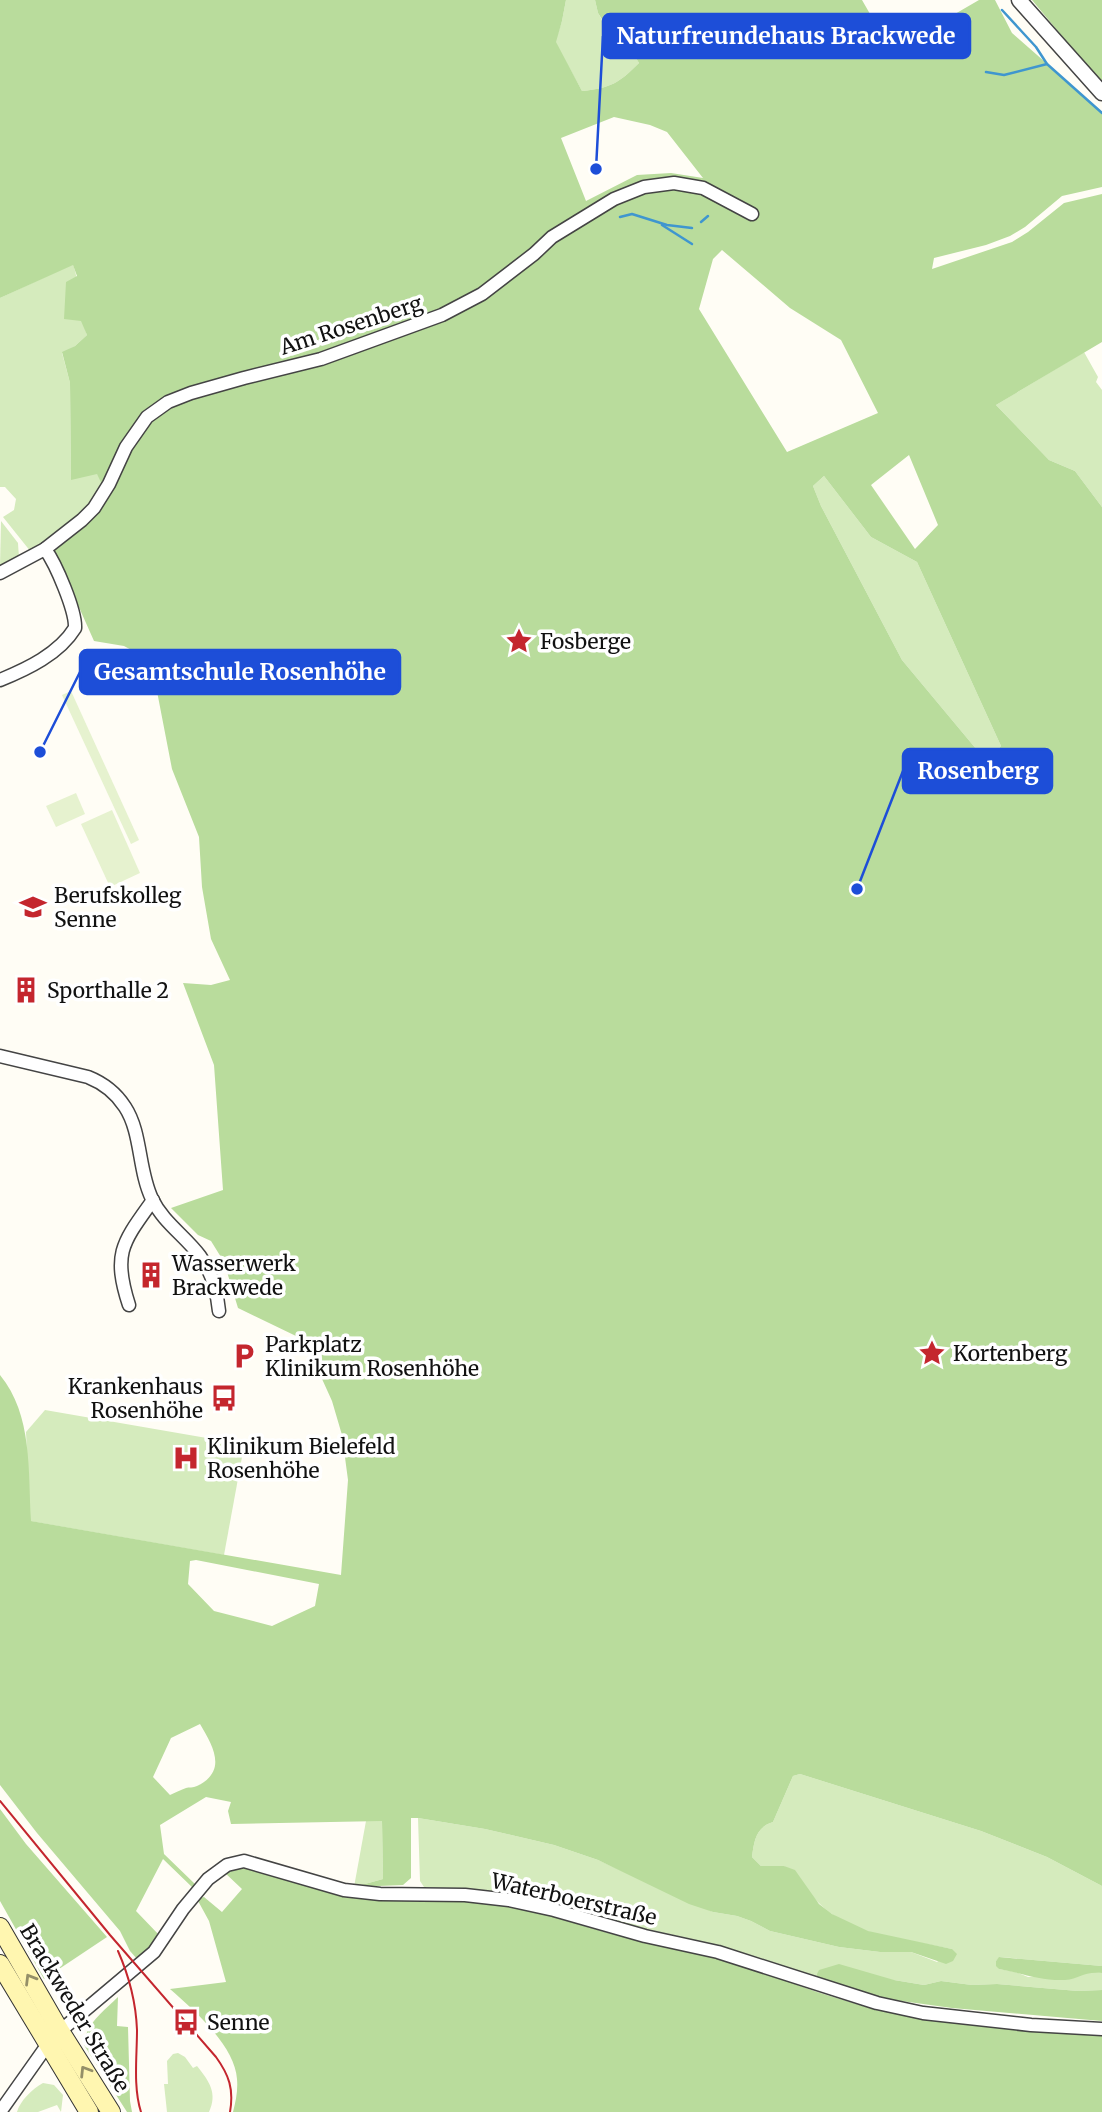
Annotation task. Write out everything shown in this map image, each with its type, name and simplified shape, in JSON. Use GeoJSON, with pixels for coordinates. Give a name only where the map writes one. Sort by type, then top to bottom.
{"type":"FeatureCollection","features":[{"type":"Feature","properties":{"kind":"main road","name":"Brackweder Straße"},"geometry":{"type":"LineString","coordinates":[[0,1927],[89,2112]]}},
{"type":"Feature","properties":{"kind":"main road","name":"Brackweder Straße"},"geometry":{"type":"LineString","coordinates":[[0,1964],[111,2112]]}},
{"type":"Feature","properties":{"kind":"street"},"geometry":{"type":"LineString","coordinates":[[1018,0],[1102,93]]}},
{"type":"Feature","properties":{"kind":"street","name":"Am Rosenberg"},"geometry":{"type":"LineString","coordinates":[[0,573],[46,550],[94,508],[127,447],[147,417],[168,402],[218,385],[321,359],[442,315],[482,294],[552,237],[614,199],[643,187],[674,183],[703,188],[752,214]]}},
{"type":"Feature","properties":{"kind":"street"},"geometry":{"type":"LineString","coordinates":[[0,680],[51,653],[62,645],[75,628],[75,617],[46,550]]}},
{"type":"Feature","properties":{"kind":"street"},"geometry":{"type":"LineString","coordinates":[[0,1056],[88,1077],[102,1083],[117,1097],[132,1121],[144,1177],[153,1200],[164,1218],[205,1263],[215,1285],[219,1311]]}},
{"type":"Feature","properties":{"kind":"street"},"geometry":{"type":"LineString","coordinates":[[129,1306],[121,1279],[121,1255],[133,1228],[153,1200]]}},
{"type":"Feature","properties":{"kind":"street","name":"Waterboerstraße"},"geometry":{"type":"LineString","coordinates":[[1,2112],[54,2037],[154,1952],[189,1901],[217,1870],[244,1861],[344,1890],[380,1894],[486,1896],[531,1905],[645,1936],[718,1952],[877,2003],[912,2011],[994,2021],[1102,2029]]}},
{"type":"Feature","properties":{"kind":"green space"},"geometry":{"type":"Polygon","coordinates":[[[0,0],[566,0],[556,42],[582,91],[614,83],[639,63],[627,43],[610,32],[598,13],[595,0],[862,0],[885,40],[897,33],[905,43],[979,0],[995,0],[1012,33],[1102,112],[1102,187],[1062,196],[1010,236],[934,258],[932,269],[1012,242],[1064,203],[1102,194],[1102,342],[996,405],[1049,460],[1075,471],[1102,507],[1102,1886],[1047,1857],[981,1831],[800,1774],[793,1776],[773,1822],[759,1831],[752,1857],[761,1866],[784,1866],[795,1870],[819,1904],[832,1914],[868,1931],[952,1949],[957,1954],[953,1961],[946,1964],[911,1952],[880,1952],[839,1947],[770,1931],[737,1916],[689,1904],[598,1860],[554,1845],[485,1829],[418,1818],[411,1818],[411,1878],[403,1885],[354,1887],[383,1879],[382,1821],[231,1824],[228,1811],[231,1802],[206,1797],[160,1825],[164,1854],[196,1885],[193,1888],[163,1859],[136,1911],[160,1936],[137,1959],[120,1931],[0,1785],[0,1375],[11,1391],[24,1426],[29,1464],[31,1521],[341,1575],[348,1480],[342,1435],[332,1401],[308,1348],[296,1336],[238,1308],[224,1262],[211,1241],[198,1235],[171,1208],[223,1190],[214,1065],[183,983],[211,985],[230,980],[211,939],[202,887],[199,837],[172,769],[155,681],[137,653],[124,646],[94,641],[54,551],[96,514],[107,495],[97,474],[71,480],[70,383],[62,352],[75,346],[87,335],[81,321],[64,319],[66,282],[77,276],[73,265],[0,298],[0,0]],[[614,117],[561,138],[586,201],[637,175],[671,173],[703,178],[667,132],[650,125],[614,117]],[[722,250],[713,259],[699,309],[787,452],[878,413],[841,340],[790,308],[722,250]],[[909,455],[871,485],[915,549],[938,525],[909,455]],[[824,476],[813,486],[902,660],[987,762],[1001,746],[917,562],[871,537],[824,476]],[[196,1560],[190,1561],[188,1584],[214,1611],[272,1626],[315,1606],[319,1584],[196,1560]],[[200,1724],[171,1738],[153,1777],[170,1795],[196,1787],[207,1780],[215,1766],[215,1758],[200,1724]]]}},
{"type":"Feature","properties":{"kind":"green space"},"geometry":{"type":"Polygon","coordinates":[[[566,0],[595,0],[598,13],[609,32],[627,42],[639,63],[614,83],[582,91],[555,42],[566,0]]]}},
{"type":"Feature","properties":{"kind":"green space"},"geometry":{"type":"Polygon","coordinates":[[[1032,0],[1102,0],[1102,81],[1081,59],[1032,0]]]}},
{"type":"Feature","properties":{"kind":"green space"},"geometry":{"type":"Polygon","coordinates":[[[73,264],[87,335],[62,353],[70,383],[71,479],[97,473],[102,482],[88,505],[31,552],[3,517],[14,510],[16,499],[5,487],[0,487],[0,298],[73,264]]]}},
{"type":"Feature","properties":{"kind":"green space"},"geometry":{"type":"Polygon","coordinates":[[[1084,352],[1102,390],[1102,507],[1075,471],[1049,460],[996,405],[1084,352]]]}},
{"type":"Feature","properties":{"kind":"green space"},"geometry":{"type":"Polygon","coordinates":[[[824,476],[871,537],[917,562],[1001,746],[987,762],[902,660],[821,506],[813,486],[824,476]]]}},
{"type":"Feature","properties":{"kind":"green space"},"geometry":{"type":"Polygon","coordinates":[[[1,521],[18,543],[19,558],[0,566],[1,521]]]}},
{"type":"Feature","properties":{"kind":"green space"},"geometry":{"type":"Polygon","coordinates":[[[71,691],[139,840],[131,844],[62,695],[71,691]]]}},
{"type":"Feature","properties":{"kind":"green space"},"geometry":{"type":"Polygon","coordinates":[[[76,793],[85,814],[56,827],[46,806],[76,793]]]}},
{"type":"Feature","properties":{"kind":"green space"},"geometry":{"type":"Polygon","coordinates":[[[112,810],[140,873],[110,887],[81,824],[112,810]]]}},
{"type":"Feature","properties":{"kind":"green space"},"geometry":{"type":"Polygon","coordinates":[[[45,1410],[244,1446],[224,1555],[30,1521],[26,1432],[45,1410]]]}},
{"type":"Feature","properties":{"kind":"green space"},"geometry":{"type":"Polygon","coordinates":[[[800,1774],[981,1831],[1047,1857],[1102,1886],[1102,1966],[1000,1957],[996,1961],[999,1969],[1028,1977],[1082,1974],[1089,1971],[1102,1973],[1102,1990],[1078,1991],[941,1981],[924,1985],[894,1980],[817,1979],[709,1943],[481,1892],[424,1887],[420,1881],[418,1818],[485,1829],[554,1845],[598,1860],[713,1912],[737,1916],[770,1931],[839,1947],[880,1952],[911,1952],[937,1962],[952,1949],[872,1933],[842,1921],[812,1896],[784,1866],[761,1866],[752,1857],[759,1831],[773,1822],[793,1776],[800,1774]]]}},
{"type":"Feature","properties":{"kind":"green space"},"geometry":{"type":"Polygon","coordinates":[[[0,1809],[26,1844],[107,1937],[44,1979],[0,1901],[0,1809]]]}},
{"type":"Feature","properties":{"kind":"green space"},"geometry":{"type":"Polygon","coordinates":[[[366,1821],[382,1821],[383,1879],[354,1887],[366,1821]]]}},
{"type":"Feature","properties":{"kind":"green space"},"geometry":{"type":"Polygon","coordinates":[[[244,1867],[336,1894],[451,1900],[520,1907],[608,1933],[733,1962],[876,2010],[1015,2029],[1102,2035],[1102,2112],[233,2112],[237,2079],[229,2054],[212,2030],[170,1989],[226,1982],[209,1921],[197,1899],[204,1897],[222,1912],[242,1889],[224,1872],[244,1867]]]}},
{"type":"Feature","properties":{"kind":"green space"},"geometry":{"type":"Polygon","coordinates":[[[999,1957],[1102,1966],[1102,1973],[1090,1973],[1065,1980],[1040,1978],[999,1969],[996,1961],[999,1957]]]}},
{"type":"Feature","properties":{"kind":"green space"},"geometry":{"type":"Polygon","coordinates":[[[839,1964],[894,1980],[924,1985],[941,1981],[1078,1991],[1102,1990],[1102,2021],[952,2008],[887,1999],[817,1979],[819,1970],[839,1964]]]}},
{"type":"Feature","properties":{"kind":"green space"},"geometry":{"type":"Polygon","coordinates":[[[118,1997],[117,2026],[128,2027],[132,2112],[127,2112],[84,2045],[92,2024],[118,1997]]]}},
{"type":"Feature","properties":{"kind":"green space"},"geometry":{"type":"Polygon","coordinates":[[[178,2053],[185,2057],[193,2068],[197,2066],[208,2082],[213,2099],[209,2112],[167,2112],[164,2084],[168,2084],[167,2061],[173,2054],[178,2053]]]}},
{"type":"Feature","properties":{"kind":"green space"},"geometry":{"type":"Polygon","coordinates":[[[43,2083],[54,2085],[63,2095],[61,2112],[57,2105],[38,2112],[17,2112],[27,2096],[43,2083]]]}},
{"type":"Feature","properties":{"kind":"waterway"},"geometry":{"type":"LineString","coordinates":[[1002,10],[1036,47],[1047,64],[1102,113]]}},
{"type":"Feature","properties":{"kind":"waterway"},"geometry":{"type":"LineString","coordinates":[[986,72],[1004,75],[1047,64]]}},
{"type":"Feature","properties":{"kind":"waterway"},"geometry":{"type":"LineString","coordinates":[[620,217],[632,214],[667,225],[692,228]]}},
{"type":"Feature","properties":{"kind":"waterway"},"geometry":{"type":"LineString","coordinates":[[701,222],[708,216]]}},
{"type":"Feature","properties":{"kind":"waterway"},"geometry":{"type":"LineString","coordinates":[[662,225],[692,244]]}},
{"type":"Feature","properties":{"kind":"tram line"},"geometry":{"type":"LineString","coordinates":[[0,1801],[110,1935],[216,2057],[229,2083],[230,2112]]}},
{"type":"Feature","properties":{"kind":"tram line"},"geometry":{"type":"LineString","coordinates":[[118,1951],[129,1980],[135,2010],[136,2082],[141,2112]]}},
{"type":"Feature","properties":{"kind":"place","name":"Naturfreundehaus Brackwede"},"geometry":{"type":"Point","coordinates":[596,169]}},
{"type":"Feature","properties":{"kind":"place","name":"Fosberge"},"geometry":{"type":"Point","coordinates":[519,641]}},
{"type":"Feature","properties":{"kind":"place","name":"Gesamtschule Rosenhöhe"},"geometry":{"type":"Point","coordinates":[40,752]}},
{"type":"Feature","properties":{"kind":"place","name":"Rosenberg"},"geometry":{"type":"Point","coordinates":[857,889]}},
{"type":"Feature","properties":{"kind":"place","name":"Berufskolleg Senne"},"geometry":{"type":"Point","coordinates":[33,907]}},
{"type":"Feature","properties":{"kind":"place","name":"Sporthalle 2"},"geometry":{"type":"Point","coordinates":[26,990]}},
{"type":"Feature","properties":{"kind":"place","name":"Wasserwerk Brackwede"},"geometry":{"type":"Point","coordinates":[151,1275]}},
{"type":"Feature","properties":{"kind":"place","name":"Kortenberg"},"geometry":{"type":"Point","coordinates":[932,1353]}},
{"type":"Feature","properties":{"kind":"place","name":"Parkplatz Klinikum Rosenhöhe"},"geometry":{"type":"Point","coordinates":[244,1356]}},
{"type":"Feature","properties":{"kind":"place","name":"Krankenhaus Rosenhöhe"},"geometry":{"type":"Point","coordinates":[224,1398]}},
{"type":"Feature","properties":{"kind":"place","name":"Klinikum Bielefeld Rosenhöhe"},"geometry":{"type":"Point","coordinates":[186,1458]}},
{"type":"Feature","properties":{"kind":"place","name":"Senne"},"geometry":{"type":"Point","coordinates":[186,2022]}}]}
